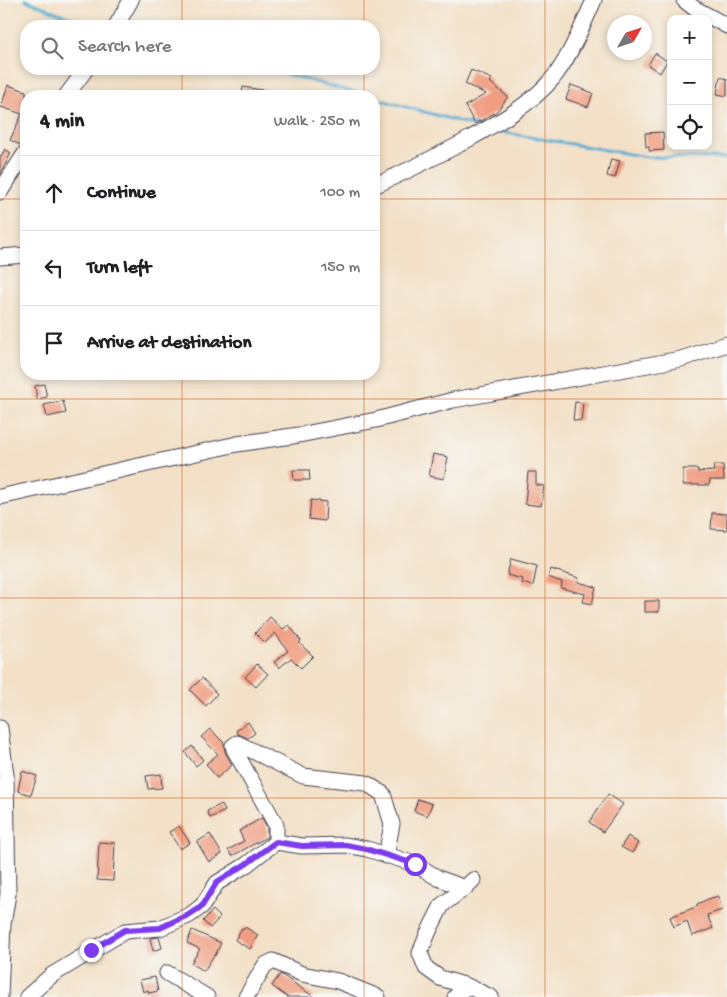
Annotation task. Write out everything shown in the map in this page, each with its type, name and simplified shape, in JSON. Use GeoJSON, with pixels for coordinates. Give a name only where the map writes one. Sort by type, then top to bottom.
{"type":"FeatureCollection","features":[{"type":"Feature","properties":{"kind":"street"},"geometry":{"type":"LineString","coordinates":[[119,20],[131,0]]}},
{"type":"Feature","properties":{"kind":"street"},"geometry":{"type":"LineString","coordinates":[[380,184],[408,172],[482,132],[528,101],[548,84],[558,72],[594,0]]}},
{"type":"Feature","properties":{"kind":"street"},"geometry":{"type":"LineString","coordinates":[[684,0],[694,8],[727,26]]}},
{"type":"Feature","properties":{"kind":"street"},"geometry":{"type":"LineString","coordinates":[[70,90],[82,75]]}},
{"type":"Feature","properties":{"kind":"street"},"geometry":{"type":"LineString","coordinates":[[0,192],[20,161]]}},
{"type":"Feature","properties":{"kind":"street"},"geometry":{"type":"LineString","coordinates":[[0,257],[20,255]]}},
{"type":"Feature","properties":{"kind":"street"},"geometry":{"type":"LineString","coordinates":[[0,498],[237,444],[299,435],[376,420],[453,400],[681,359],[727,344]]}},
{"type":"Feature","properties":{"kind":"street"},"geometry":{"type":"LineString","coordinates":[[0,728],[6,775],[8,826],[8,894],[2,924],[0,997]]}},
{"type":"Feature","properties":{"kind":"street"},"geometry":{"type":"LineString","coordinates":[[276,842],[276,826],[234,749],[237,743],[303,776],[366,783],[383,794],[392,824],[386,856]]}},
{"type":"Feature","properties":{"kind":"street"},"geometry":{"type":"LineString","coordinates":[[27,997],[52,975],[125,930],[160,928],[190,914],[202,906],[217,882],[276,842],[302,846],[346,845],[366,849],[415,864],[438,878],[469,884],[442,905],[420,953],[426,968],[440,978],[467,986],[491,997]]}},
{"type":"Feature","properties":{"kind":"street"},"geometry":{"type":"LineString","coordinates":[[246,997],[265,964],[273,961],[302,974],[338,981],[378,997]]}},
{"type":"Feature","properties":{"kind":"street"},"geometry":{"type":"LineString","coordinates":[[167,973],[207,997]]}},
{"type":"Feature","properties":{"kind":"street"},"geometry":{"type":"LineString","coordinates":[[455,997],[467,986]]}},
{"type":"Feature","properties":{"kind":"building"},"geometry":{"type":"Polygon","coordinates":[[[655,53],[667,61],[660,73],[648,65],[655,53]]]}},
{"type":"Feature","properties":{"kind":"building"},"geometry":{"type":"Polygon","coordinates":[[[471,70],[492,79],[490,82],[508,97],[496,112],[475,124],[465,106],[486,94],[465,84],[471,70]]]}},
{"type":"Feature","properties":{"kind":"building"},"geometry":{"type":"Polygon","coordinates":[[[720,77],[727,79],[727,96],[717,94],[720,77]]]}},
{"type":"Feature","properties":{"kind":"building"},"geometry":{"type":"Polygon","coordinates":[[[8,85],[23,90],[20,90],[20,113],[1,107],[8,85]]]}},
{"type":"Feature","properties":{"kind":"building"},"geometry":{"type":"Polygon","coordinates":[[[571,85],[593,93],[588,107],[566,99],[571,85]]]}},
{"type":"Feature","properties":{"kind":"building"},"geometry":{"type":"Polygon","coordinates":[[[243,87],[262,90],[243,90],[243,87]]]}},
{"type":"Feature","properties":{"kind":"building"},"geometry":{"type":"Polygon","coordinates":[[[20,118],[20,145],[10,140],[20,118]]]}},
{"type":"Feature","properties":{"kind":"building"},"geometry":{"type":"Polygon","coordinates":[[[663,132],[664,150],[649,151],[649,147],[646,147],[645,133],[663,132]]]}},
{"type":"Feature","properties":{"kind":"building"},"geometry":{"type":"Polygon","coordinates":[[[5,149],[11,153],[0,175],[0,158],[5,149]]]}},
{"type":"Feature","properties":{"kind":"building"},"geometry":{"type":"Polygon","coordinates":[[[611,159],[620,161],[615,178],[607,176],[611,159]]]}},
{"type":"Feature","properties":{"kind":"building"},"geometry":{"type":"Polygon","coordinates":[[[44,384],[47,397],[37,399],[35,386],[44,384]]]}},
{"type":"Feature","properties":{"kind":"building"},"geometry":{"type":"Polygon","coordinates":[[[63,401],[66,413],[47,417],[44,405],[63,401]]]}},
{"type":"Feature","properties":{"kind":"building"},"geometry":{"type":"Polygon","coordinates":[[[575,402],[583,403],[581,421],[573,420],[575,402]]]}},
{"type":"Feature","properties":{"kind":"building"},"geometry":{"type":"Polygon","coordinates":[[[433,454],[448,457],[444,479],[429,476],[433,454]]]}},
{"type":"Feature","properties":{"kind":"building"},"geometry":{"type":"Polygon","coordinates":[[[713,465],[723,465],[724,480],[710,480],[709,485],[683,485],[683,469],[698,469],[698,472],[714,471],[713,465]]]}},
{"type":"Feature","properties":{"kind":"building"},"geometry":{"type":"Polygon","coordinates":[[[293,470],[309,470],[310,480],[294,480],[293,470]]]}},
{"type":"Feature","properties":{"kind":"building"},"geometry":{"type":"Polygon","coordinates":[[[528,472],[536,472],[536,485],[544,486],[541,506],[525,504],[528,472]]]}},
{"type":"Feature","properties":{"kind":"building"},"geometry":{"type":"Polygon","coordinates":[[[311,500],[326,502],[325,521],[309,519],[311,500]]]}},
{"type":"Feature","properties":{"kind":"building"},"geometry":{"type":"Polygon","coordinates":[[[712,513],[727,514],[727,530],[711,529],[712,513]]]}},
{"type":"Feature","properties":{"kind":"building"},"geometry":{"type":"Polygon","coordinates":[[[511,559],[537,566],[533,586],[522,583],[523,579],[507,575],[511,559]]]}},
{"type":"Feature","properties":{"kind":"building"},"geometry":{"type":"Polygon","coordinates":[[[551,569],[579,578],[578,582],[596,587],[592,604],[583,602],[585,594],[561,588],[562,582],[548,577],[551,569]]]}},
{"type":"Feature","properties":{"kind":"building"},"geometry":{"type":"Polygon","coordinates":[[[645,601],[659,601],[659,612],[645,612],[645,601]]]}},
{"type":"Feature","properties":{"kind":"building"},"geometry":{"type":"Polygon","coordinates":[[[270,617],[283,629],[289,625],[301,641],[299,643],[313,656],[301,668],[291,658],[279,668],[274,662],[288,651],[275,633],[265,643],[255,633],[270,617]]]}},
{"type":"Feature","properties":{"kind":"building"},"geometry":{"type":"Polygon","coordinates":[[[257,664],[268,674],[256,687],[245,677],[257,664]]]}},
{"type":"Feature","properties":{"kind":"building"},"geometry":{"type":"Polygon","coordinates":[[[202,678],[217,694],[206,706],[190,690],[202,678]]]}},
{"type":"Feature","properties":{"kind":"building"},"geometry":{"type":"Polygon","coordinates":[[[248,722],[255,733],[248,738],[238,734],[236,731],[248,722]]]}},
{"type":"Feature","properties":{"kind":"building"},"geometry":{"type":"Polygon","coordinates":[[[210,729],[224,743],[225,752],[232,765],[217,778],[206,764],[218,754],[201,737],[210,729]]]}},
{"type":"Feature","properties":{"kind":"building"},"geometry":{"type":"Polygon","coordinates":[[[192,746],[203,760],[196,766],[185,752],[192,746]]]}},
{"type":"Feature","properties":{"kind":"building"},"geometry":{"type":"Polygon","coordinates":[[[22,771],[37,776],[31,795],[18,791],[22,771]]]}},
{"type":"Feature","properties":{"kind":"building"},"geometry":{"type":"Polygon","coordinates":[[[161,774],[162,788],[148,789],[146,776],[161,774]]]}},
{"type":"Feature","properties":{"kind":"building"},"geometry":{"type":"Polygon","coordinates":[[[608,794],[623,804],[603,832],[589,822],[608,794]]]}},
{"type":"Feature","properties":{"kind":"building"},"geometry":{"type":"Polygon","coordinates":[[[418,799],[432,804],[427,816],[414,811],[418,799]]]}},
{"type":"Feature","properties":{"kind":"building"},"geometry":{"type":"Polygon","coordinates":[[[222,804],[225,811],[210,818],[207,811],[222,804]]]}},
{"type":"Feature","properties":{"kind":"building"},"geometry":{"type":"Polygon","coordinates":[[[262,818],[267,827],[267,837],[232,856],[228,850],[244,841],[239,831],[262,818]]]}},
{"type":"Feature","properties":{"kind":"building"},"geometry":{"type":"Polygon","coordinates":[[[179,826],[190,843],[180,849],[169,832],[179,826]]]}},
{"type":"Feature","properties":{"kind":"building"},"geometry":{"type":"Polygon","coordinates":[[[210,834],[222,854],[209,862],[197,842],[210,834]]]}},
{"type":"Feature","properties":{"kind":"building"},"geometry":{"type":"Polygon","coordinates":[[[628,836],[638,843],[632,853],[621,847],[628,836]]]}},
{"type":"Feature","properties":{"kind":"building"},"geometry":{"type":"Polygon","coordinates":[[[99,842],[115,843],[113,881],[97,880],[99,842]]]}},
{"type":"Feature","properties":{"kind":"building"},"geometry":{"type":"Polygon","coordinates":[[[718,896],[722,910],[707,915],[713,928],[692,936],[687,921],[674,927],[670,917],[718,896]]]}},
{"type":"Feature","properties":{"kind":"building"},"geometry":{"type":"Polygon","coordinates":[[[213,910],[220,917],[210,928],[203,921],[213,910]]]}},
{"type":"Feature","properties":{"kind":"building"},"geometry":{"type":"Polygon","coordinates":[[[245,927],[258,935],[250,949],[235,940],[242,928],[244,929],[245,927]]]}},
{"type":"Feature","properties":{"kind":"building"},"geometry":{"type":"Polygon","coordinates":[[[192,930],[221,943],[215,956],[204,971],[191,963],[200,949],[187,943],[192,930]]]}},
{"type":"Feature","properties":{"kind":"building"},"geometry":{"type":"Polygon","coordinates":[[[159,937],[162,948],[153,951],[150,938],[159,937]]]}},
{"type":"Feature","properties":{"kind":"building"},"geometry":{"type":"Polygon","coordinates":[[[280,974],[314,997],[287,997],[272,986],[280,974]]]}},
{"type":"Feature","properties":{"kind":"building"},"geometry":{"type":"Polygon","coordinates":[[[155,977],[158,991],[149,993],[148,990],[143,992],[140,980],[155,977]]]}},
{"type":"Feature","properties":{"kind":"waterway"},"geometry":{"type":"LineString","coordinates":[[25,0],[77,20]]}},
{"type":"Feature","properties":{"kind":"waterway"},"geometry":{"type":"LineString","coordinates":[[289,75],[346,90]]}},
{"type":"Feature","properties":{"kind":"waterway"},"geometry":{"type":"LineString","coordinates":[[380,100],[479,127]]}},
{"type":"Feature","properties":{"kind":"waterway"},"geometry":{"type":"LineString","coordinates":[[495,131],[647,157],[727,158]]}},
{"type":"Feature","properties":{"kind":"route"},"geometry":{"type":"LineString","coordinates":[[91,950],[125,930],[160,928],[190,914],[202,906],[217,882],[270,848],[276,842],[302,846],[346,845],[415,864]]}}]}
